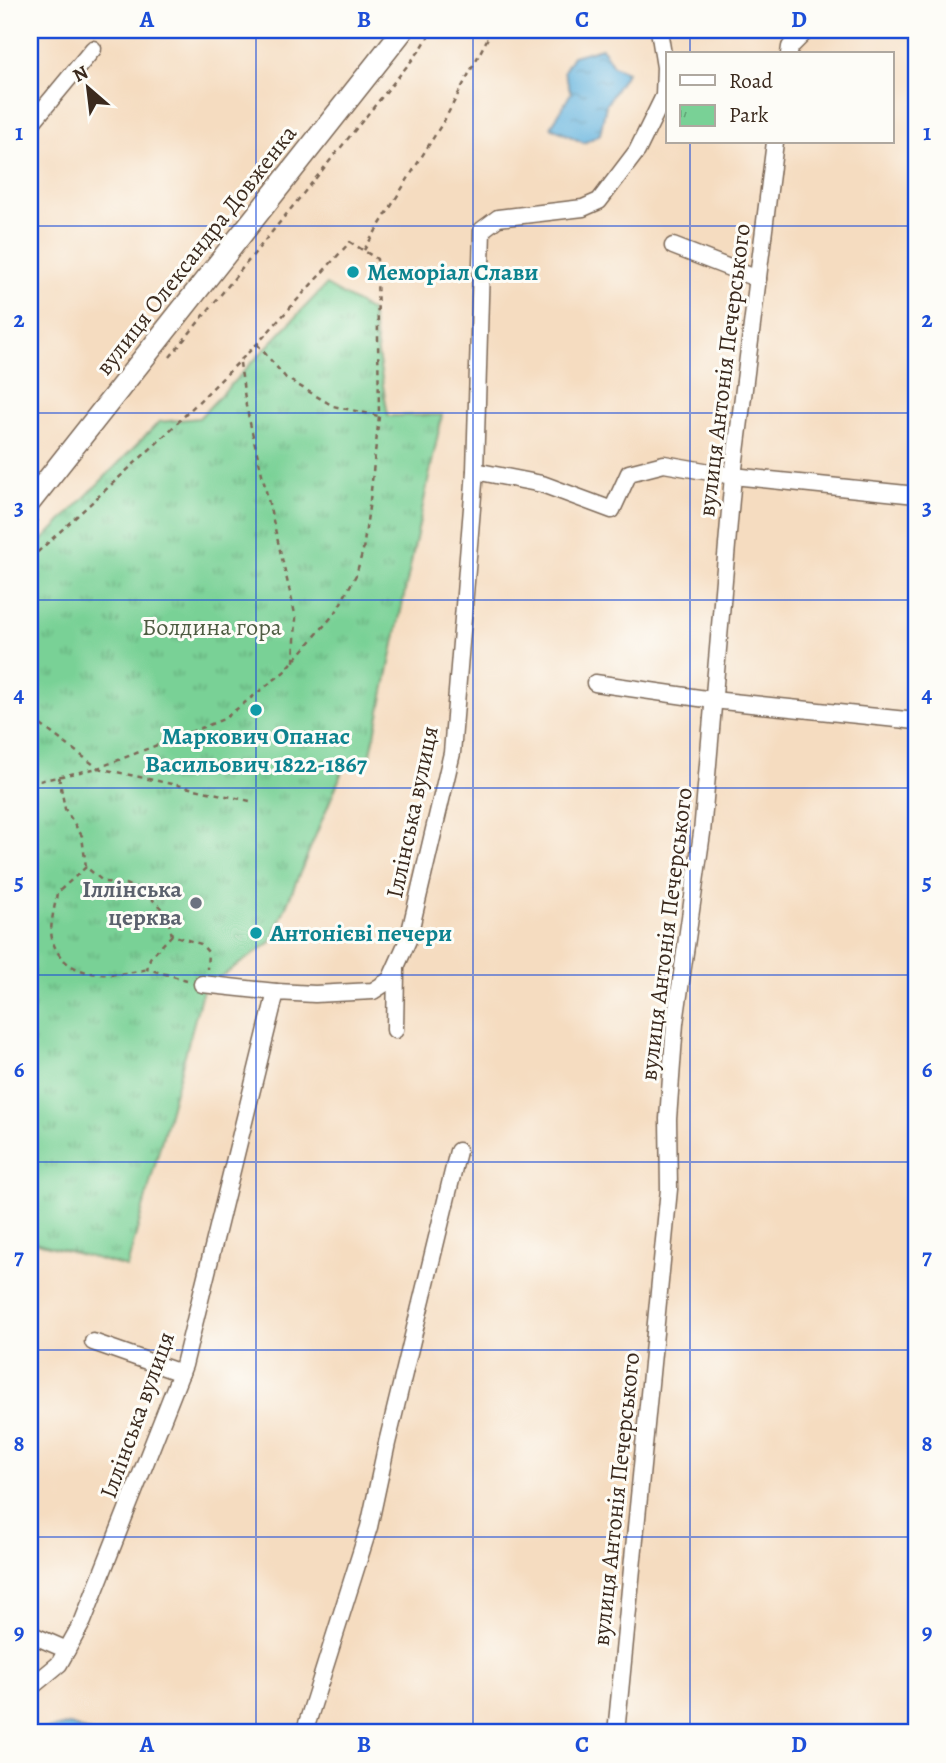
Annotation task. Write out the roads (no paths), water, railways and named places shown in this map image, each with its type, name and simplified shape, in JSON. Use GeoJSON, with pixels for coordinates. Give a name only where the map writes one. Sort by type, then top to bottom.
{"type":"FeatureCollection","features":[{"type":"Feature","properties":{"kind":"main road","name":"вулиця Олександра Довженка"},"geometry":{"type":"LineString","coordinates":[[34,510],[403,30]]}},
{"type":"Feature","properties":{"kind":"street","name":"Іллінська вулиця"},"geometry":{"type":"LineString","coordinates":[[30,1688],[59,1664],[83,1621],[181,1373],[276,992],[315,994],[373,991],[390,980],[408,940],[452,753],[475,471],[482,230],[498,218],[583,208],[599,201],[637,151],[664,96],[665,66],[659,30]]}},
{"type":"Feature","properties":{"kind":"street"},"geometry":{"type":"LineString","coordinates":[[789,52],[790,47],[807,30]]}},
{"type":"Feature","properties":{"kind":"street"},"geometry":{"type":"LineString","coordinates":[[30,125],[93,49]]}},
{"type":"Feature","properties":{"kind":"street","name":"вулиця Антонія Печерського"},"geometry":{"type":"LineString","coordinates":[[616,1733],[669,1189],[668,1119],[675,1023],[702,834],[733,476],[775,144]]}},
{"type":"Feature","properties":{"kind":"street"},"geometry":{"type":"LineString","coordinates":[[673,246],[758,279]]}},
{"type":"Feature","properties":{"kind":"street"},"geometry":{"type":"LineString","coordinates":[[475,471],[542,484],[612,510],[629,474],[664,464],[733,476],[916,495]]}},
{"type":"Feature","properties":{"kind":"street"},"geometry":{"type":"LineString","coordinates":[[595,683],[916,721]]}},
{"type":"Feature","properties":{"kind":"street"},"geometry":{"type":"LineString","coordinates":[[395,1030],[396,967]]}},
{"type":"Feature","properties":{"kind":"street"},"geometry":{"type":"LineString","coordinates":[[202,984],[276,992]]}},
{"type":"Feature","properties":{"kind":"street"},"geometry":{"type":"LineString","coordinates":[[304,1733],[369,1527],[458,1151]]}},
{"type":"Feature","properties":{"kind":"street"},"geometry":{"type":"LineString","coordinates":[[93,1342],[181,1373]]}},
{"type":"Feature","properties":{"kind":"street"},"geometry":{"type":"LineString","coordinates":[[30,1634],[67,1650]]}},
{"type":"Feature","properties":{"kind":"water"},"geometry":{"type":"Polygon","coordinates":[[[602,48],[613,66],[627,72],[606,105],[600,134],[584,143],[551,127],[571,93],[564,71],[573,56],[602,48]]]}},
{"type":"Feature","properties":{"kind":"water"},"geometry":{"type":"Polygon","coordinates":[[[70,1725],[92,1733],[33,1733],[35,1731],[70,1725]]]}},
{"type":"Feature","properties":{"kind":"place","name":"Меморіал Слави"},"geometry":{"type":"Point","coordinates":[353,272]}},
{"type":"Feature","properties":{"kind":"place","name":"Маркович Опанас Васильович 1822-1867"},"geometry":{"type":"Point","coordinates":[256,710]}},
{"type":"Feature","properties":{"kind":"place","name":"Іллінська церква"},"geometry":{"type":"Point","coordinates":[196,903]}},
{"type":"Feature","properties":{"kind":"place","name":"Антонієві печери"},"geometry":{"type":"Point","coordinates":[256,933]}},
{"type":"Feature","properties":{"kind":"park label","name":"Болдина гора"},"geometry":{"type":"Point","coordinates":[212,627]}}]}
